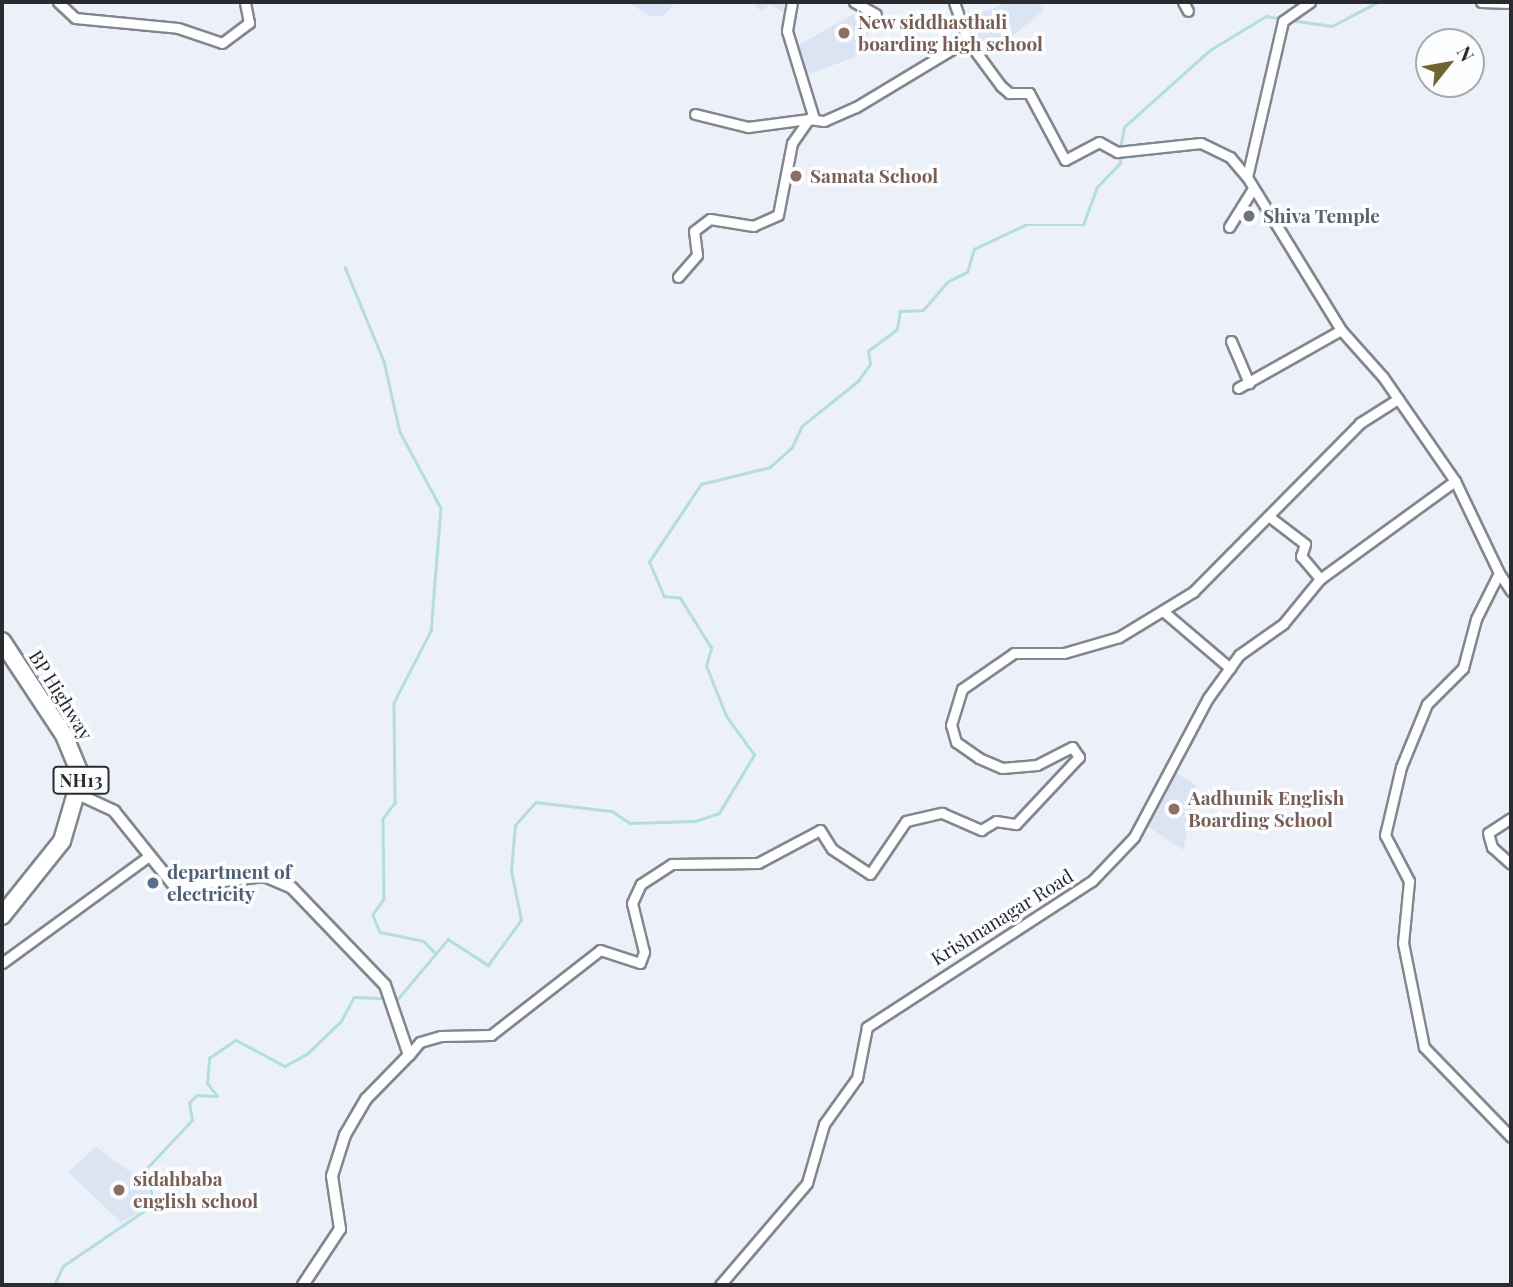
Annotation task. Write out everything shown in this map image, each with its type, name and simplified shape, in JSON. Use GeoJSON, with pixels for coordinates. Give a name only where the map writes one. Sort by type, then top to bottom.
{"type":"FeatureCollection","features":[{"type":"Feature","properties":{"kind":"highway","name":"BP Highway"},"geometry":{"type":"LineString","coordinates":[[4,649],[74,756],[80,795]]}},
{"type":"Feature","properties":{"kind":"highway","name":"NH13"},"geometry":{"type":"LineString","coordinates":[[2,916],[51,859],[80,795]]}},
{"type":"Feature","properties":{"kind":"street"},"geometry":{"type":"LineString","coordinates":[[58,2],[75,18],[178,28],[222,43],[249,23],[245,2]]}},
{"type":"Feature","properties":{"kind":"street"},"geometry":{"type":"LineString","coordinates":[[792,2],[787,31],[811,119]]}},
{"type":"Feature","properties":{"kind":"street"},"geometry":{"type":"LineString","coordinates":[[854,2],[876,14]]}},
{"type":"Feature","properties":{"kind":"street"},"geometry":{"type":"LineString","coordinates":[[954,2],[967,40],[1001,86],[1029,93],[1065,160],[1099,142],[1117,152],[1201,143],[1230,158],[1247,177],[1252,190],[1341,330],[1398,399],[1455,481],[1499,573],[1511,592]]}},
{"type":"Feature","properties":{"kind":"street"},"geometry":{"type":"LineString","coordinates":[[1247,177],[1283,21],[1310,2]]}},
{"type":"Feature","properties":{"kind":"street"},"geometry":{"type":"LineString","coordinates":[[1481,2],[1511,3]]}},
{"type":"Feature","properties":{"kind":"street"},"geometry":{"type":"LineString","coordinates":[[695,114],[748,127],[811,119],[856,107],[967,40]]}},
{"type":"Feature","properties":{"kind":"street"},"geometry":{"type":"LineString","coordinates":[[678,277],[697,255],[694,231],[710,219],[753,226],[778,215],[792,143],[811,119]]}},
{"type":"Feature","properties":{"kind":"street"},"geometry":{"type":"LineString","coordinates":[[1229,227],[1252,190]]}},
{"type":"Feature","properties":{"kind":"street"},"geometry":{"type":"LineString","coordinates":[[1238,388],[1341,330]]}},
{"type":"Feature","properties":{"kind":"street"},"geometry":{"type":"LineString","coordinates":[[1231,341],[1249,383]]}},
{"type":"Feature","properties":{"kind":"street"},"geometry":{"type":"LineString","coordinates":[[303,1285],[340,1230],[332,1176],[345,1135],[366,1098],[420,1042],[441,1036],[491,1035],[600,950],[640,963],[644,952],[632,904],[641,884],[672,864],[758,863],[820,830],[832,849],[870,874],[906,821],[942,813],[981,830],[996,821],[1016,824],[1079,757],[1072,747],[1037,765],[1002,768],[979,758],[956,742],[951,724],[962,689],[1014,653],[1064,653],[1119,636],[1193,592],[1205,574],[1271,518],[1360,423],[1398,399]]}},
{"type":"Feature","properties":{"kind":"street","name":"Krishnanagar Road"},"geometry":{"type":"LineString","coordinates":[[720,1285],[807,1183],[824,1124],[857,1078],[867,1027],[1092,881],[1134,837],[1230,668],[1283,624],[1320,579],[1455,481]]}},
{"type":"Feature","properties":{"kind":"street"},"geometry":{"type":"LineString","coordinates":[[1271,518],[1305,544],[1301,555],[1320,579]]}},
{"type":"Feature","properties":{"kind":"street"},"geometry":{"type":"LineString","coordinates":[[1499,573],[1476,618],[1463,668],[1427,705],[1401,766],[1385,835],[1409,881],[1403,943],[1424,1046],[1511,1137]]}},
{"type":"Feature","properties":{"kind":"street"},"geometry":{"type":"LineString","coordinates":[[1163,611],[1230,668]]}},
{"type":"Feature","properties":{"kind":"street"},"geometry":{"type":"LineString","coordinates":[[80,795],[114,811],[175,887],[264,876],[292,888],[385,985],[388,1003],[409,1055]]}},
{"type":"Feature","properties":{"kind":"street"},"geometry":{"type":"LineString","coordinates":[[1511,818],[1488,833],[1492,847],[1511,864]]}},
{"type":"Feature","properties":{"kind":"street"},"geometry":{"type":"LineString","coordinates":[[2,963],[149,856]]}},
{"type":"Feature","properties":{"kind":"shaded area"},"geometry":{"type":"Polygon","coordinates":[[[628,2],[676,2],[663,16],[649,16],[628,2]]]}},
{"type":"Feature","properties":{"kind":"shaded area"},"geometry":{"type":"Polygon","coordinates":[[[753,2],[785,2],[784,13],[770,4],[761,12],[753,2]]]}},
{"type":"Feature","properties":{"kind":"shaded area"},"geometry":{"type":"Polygon","coordinates":[[[1010,2],[1039,2],[1043,11],[984,59],[961,20],[1010,2]]]}},
{"type":"Feature","properties":{"kind":"shaded area","name":"New siddhasthali boarding high school"},"geometry":{"type":"Polygon","coordinates":[[[858,12],[876,19],[855,57],[806,75],[795,47],[858,12]]]}},
{"type":"Feature","properties":{"kind":"shaded area","name":"Aadhunik English Boarding School"},"geometry":{"type":"Polygon","coordinates":[[[1176,773],[1197,786],[1183,850],[1147,826],[1176,773]]]}},
{"type":"Feature","properties":{"kind":"shaded area","name":"sidahbaba english school"},"geometry":{"type":"Polygon","coordinates":[[[96,1147],[147,1184],[150,1199],[143,1210],[121,1222],[68,1172],[96,1147]]]}},
{"type":"Feature","properties":{"kind":"waterway"},"geometry":{"type":"LineString","coordinates":[[1290,20],[1332,26],[1378,2]]}},
{"type":"Feature","properties":{"kind":"waterway"},"geometry":{"type":"LineString","coordinates":[[1120,148],[1124,127],[1210,50],[1266,16],[1283,19]]}},
{"type":"Feature","properties":{"kind":"waterway"},"geometry":{"type":"LineString","coordinates":[[396,1001],[448,939],[488,965],[521,920],[511,871],[515,825],[536,802],[612,811],[630,823],[695,821],[719,813],[754,755],[726,716],[706,666],[711,648],[680,598],[664,597],[649,562],[701,484],[770,467],[792,447],[802,426],[858,381],[870,364],[868,351],[897,329],[900,311],[923,310],[947,282],[967,272],[974,249],[1025,225],[1083,225],[1097,187],[1120,163],[1120,155]]}},
{"type":"Feature","properties":{"kind":"waterway"},"geometry":{"type":"LineString","coordinates":[[345,267],[384,361],[400,432],[441,508],[431,631],[394,703],[395,803],[383,819],[384,899],[373,915],[380,932],[424,941],[435,953]]}},
{"type":"Feature","properties":{"kind":"waterway"},"geometry":{"type":"LineString","coordinates":[[54,1285],[63,1266],[144,1211],[152,1199],[147,1168],[192,1120],[189,1103],[197,1095],[217,1096],[207,1083],[209,1058],[236,1040],[285,1066],[308,1053],[341,1021],[354,997],[386,998]]}},
{"type":"Feature","properties":{"kind":"place","name":"New siddhasthali boarding high school"},"geometry":{"type":"Point","coordinates":[844,33]}},
{"type":"Feature","properties":{"kind":"place","name":"Samata School"},"geometry":{"type":"Point","coordinates":[796,176]}},
{"type":"Feature","properties":{"kind":"place","name":"Shiva Temple"},"geometry":{"type":"Point","coordinates":[1249,216]}},
{"type":"Feature","properties":{"kind":"place","name":"Aadhunik English Boarding School"},"geometry":{"type":"Point","coordinates":[1174,809]}},
{"type":"Feature","properties":{"kind":"place","name":"department of electricity"},"geometry":{"type":"Point","coordinates":[153,883]}},
{"type":"Feature","properties":{"kind":"place","name":"sidahbaba english school"},"geometry":{"type":"Point","coordinates":[119,1190]}}]}
